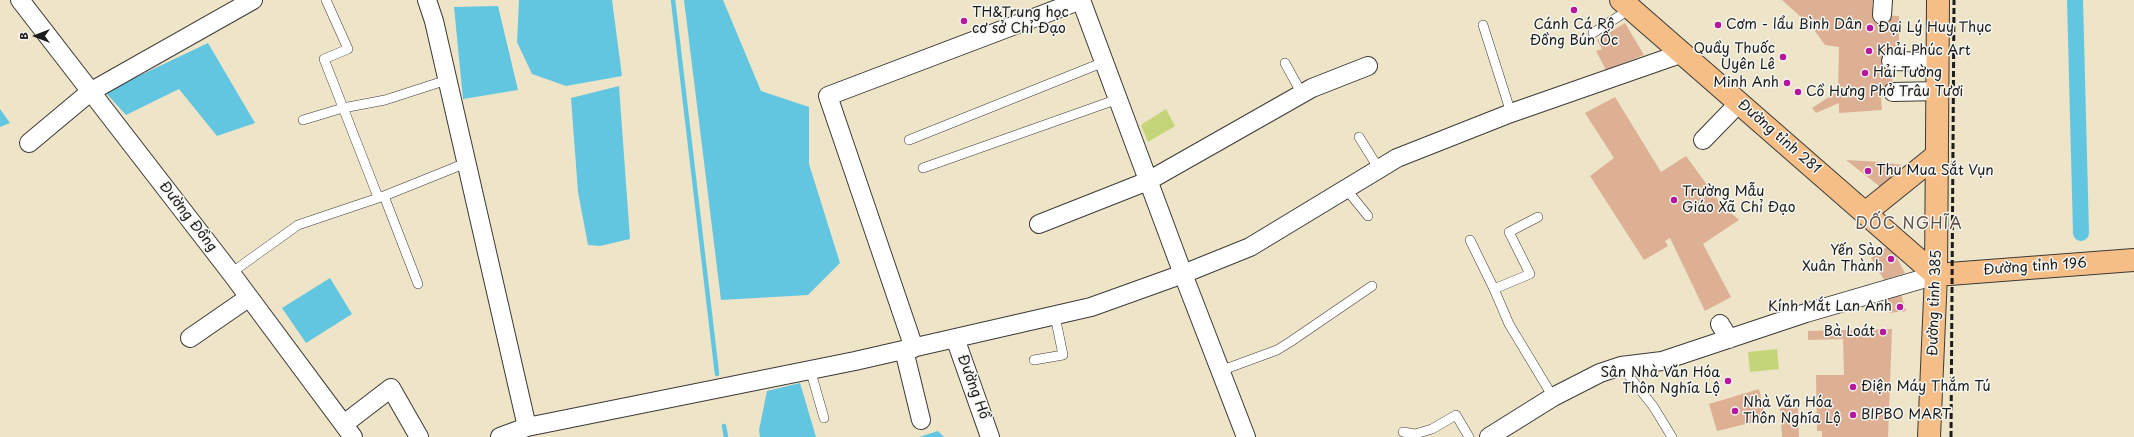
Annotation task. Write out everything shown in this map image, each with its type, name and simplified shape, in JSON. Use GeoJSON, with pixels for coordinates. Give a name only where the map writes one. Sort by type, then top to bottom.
{"type":"FeatureCollection","features":[{"type":"Feature","properties":{"kind":"main road","name":"Đường tỉnh 385"},"geometry":{"type":"LineString","coordinates":[[1929,437],[1936,275],[1938,0]]}},
{"type":"Feature","properties":{"kind":"main road","name":"Đường tỉnh 281"},"geometry":{"type":"LineString","coordinates":[[1626,4],[1936,275]]}},
{"type":"Feature","properties":{"kind":"main road"},"geometry":{"type":"LineString","coordinates":[[1866,213],[1937,155]]}},
{"type":"Feature","properties":{"kind":"main road","name":"Đường tỉnh 196"},"geometry":{"type":"LineString","coordinates":[[1936,275],[2134,260]]}},
{"type":"Feature","properties":{"kind":"street","name":"Đường Đồng"},"geometry":{"type":"LineString","coordinates":[[20,0],[231,273],[248,298],[348,431]]}},
{"type":"Feature","properties":{"kind":"street"},"geometry":{"type":"LineString","coordinates":[[29,143],[90,92],[253,0]]}},
{"type":"Feature","properties":{"kind":"street"},"geometry":{"type":"LineString","coordinates":[[427,0],[434,21],[527,427]]}},
{"type":"Feature","properties":{"kind":"street"},"geometry":{"type":"LineString","coordinates":[[432,0],[434,21]]}},
{"type":"Feature","properties":{"kind":"street"},"geometry":{"type":"LineString","coordinates":[[920,420],[909,349],[828,96],[1081,0],[1183,274],[1246,437]]}},
{"type":"Feature","properties":{"kind":"street"},"geometry":{"type":"LineString","coordinates":[[500,437],[527,427],[909,349],[1091,307],[1183,274],[1250,247],[1397,158],[1511,113],[1683,53]]}},
{"type":"Feature","properties":{"kind":"street"},"geometry":{"type":"LineString","coordinates":[[1891,61],[1938,62]]}},
{"type":"Feature","properties":{"kind":"street"},"geometry":{"type":"LineString","coordinates":[[1039,224],[1148,181],[1302,94],[1368,66]]}},
{"type":"Feature","properties":{"kind":"street"},"geometry":{"type":"LineString","coordinates":[[1893,92],[1938,91]]}},
{"type":"Feature","properties":{"kind":"street"},"geometry":{"type":"LineString","coordinates":[[1703,140],[1739,102]]}},
{"type":"Feature","properties":{"kind":"street"},"geometry":{"type":"LineString","coordinates":[[1489,437],[1553,397],[1600,373],[1622,366],[1662,361],[1806,313],[1936,275]]}},
{"type":"Feature","properties":{"kind":"street"},"geometry":{"type":"LineString","coordinates":[[190,338],[248,298]]}},
{"type":"Feature","properties":{"kind":"street","name":"Đường Hồ"},"geometry":{"type":"LineString","coordinates":[[955,338],[990,437]]}},
{"type":"Feature","properties":{"kind":"street"},"geometry":{"type":"LineString","coordinates":[[348,431],[391,388],[419,437]]}},
{"type":"Feature","properties":{"kind":"lane"},"geometry":{"type":"LineString","coordinates":[[326,0],[348,49],[324,59],[343,108],[418,284]]}},
{"type":"Feature","properties":{"kind":"lane"},"geometry":{"type":"LineString","coordinates":[[1593,33],[1626,4]]}},
{"type":"Feature","properties":{"kind":"lane"},"geometry":{"type":"LineString","coordinates":[[1483,25],[1511,113]]}},
{"type":"Feature","properties":{"kind":"lane"},"geometry":{"type":"LineString","coordinates":[[909,140],[1104,62]]}},
{"type":"Feature","properties":{"kind":"lane"},"geometry":{"type":"LineString","coordinates":[[1285,64],[1302,94]]}},
{"type":"Feature","properties":{"kind":"lane"},"geometry":{"type":"LineString","coordinates":[[302,120],[343,108],[385,100],[447,80]]}},
{"type":"Feature","properties":{"kind":"lane"},"geometry":{"type":"LineString","coordinates":[[923,168],[1118,99]]}},
{"type":"Feature","properties":{"kind":"lane"},"geometry":{"type":"LineString","coordinates":[[1359,137],[1379,169]]}},
{"type":"Feature","properties":{"kind":"lane"},"geometry":{"type":"LineString","coordinates":[[231,273],[298,225],[381,197],[466,163]]}},
{"type":"Feature","properties":{"kind":"lane"},"geometry":{"type":"LineString","coordinates":[[1346,189],[1368,216]]}},
{"type":"Feature","properties":{"kind":"lane"},"geometry":{"type":"LineString","coordinates":[[1494,289],[1530,274],[1509,232],[1538,217]]}},
{"type":"Feature","properties":{"kind":"lane"},"geometry":{"type":"LineString","coordinates":[[1470,240],[1509,324],[1553,397]]}},
{"type":"Feature","properties":{"kind":"lane"},"geometry":{"type":"LineString","coordinates":[[1220,371],[1284,346],[1372,286]]}},
{"type":"Feature","properties":{"kind":"lane"},"geometry":{"type":"LineString","coordinates":[[1034,360],[1064,355],[1054,316]]}},
{"type":"Feature","properties":{"kind":"lane"},"geometry":{"type":"LineString","coordinates":[[1622,366],[1653,406],[1672,437]]}},
{"type":"Feature","properties":{"kind":"lane"},"geometry":{"type":"LineString","coordinates":[[810,369],[824,418]]}},
{"type":"Feature","properties":{"kind":"lane"},"geometry":{"type":"LineString","coordinates":[[1404,432],[1416,434],[1421,433],[1432,429],[1456,415],[1469,437]]}},
{"type":"Feature","properties":{"kind":"green space"},"geometry":{"type":"Polygon","coordinates":[[[1166,109],[1175,126],[1148,142],[1141,125],[1166,109]]]}},
{"type":"Feature","properties":{"kind":"green space"},"geometry":{"type":"Polygon","coordinates":[[[1777,349],[1779,369],[1750,372],[1748,352],[1777,349]]]}},
{"type":"Feature","properties":{"kind":"water"},"geometry":{"type":"Polygon","coordinates":[[[519,0],[612,0],[622,76],[566,86],[532,74],[517,42],[519,0]]]}},
{"type":"Feature","properties":{"kind":"water"},"geometry":{"type":"Polygon","coordinates":[[[684,0],[723,0],[761,91],[809,107],[809,164],[840,263],[808,295],[721,300],[684,0]]]}},
{"type":"Feature","properties":{"kind":"water"},"geometry":{"type":"Polygon","coordinates":[[[498,6],[518,90],[463,99],[454,7],[498,6]]]}},
{"type":"Feature","properties":{"kind":"water"},"geometry":{"type":"Polygon","coordinates":[[[208,43],[255,123],[217,136],[179,89],[126,115],[105,92],[208,43]]]}},
{"type":"Feature","properties":{"kind":"water"},"geometry":{"type":"Polygon","coordinates":[[[619,86],[630,239],[600,246],[588,245],[578,192],[571,98],[619,86]]]}},
{"type":"Feature","properties":{"kind":"water"},"geometry":{"type":"Polygon","coordinates":[[[0,109],[10,123],[0,127],[0,109]]]}},
{"type":"Feature","properties":{"kind":"water"},"geometry":{"type":"Polygon","coordinates":[[[330,278],[352,314],[306,343],[282,308],[330,278]]]}},
{"type":"Feature","properties":{"kind":"water"},"geometry":{"type":"Polygon","coordinates":[[[800,383],[816,437],[760,437],[759,430],[767,391],[800,383]]]}},
{"type":"Feature","properties":{"kind":"water"},"geometry":{"type":"Polygon","coordinates":[[[938,431],[944,437],[919,437],[938,431]]]}},
{"type":"Feature","properties":{"kind":"building"},"geometry":{"type":"Polygon","coordinates":[[[1782,0],[1873,0],[1872,7],[1877,8],[1876,15],[1899,16],[1899,54],[1891,54],[1893,96],[1881,97],[1882,110],[1839,113],[1839,103],[1816,113],[1812,108],[1838,91],[1839,47],[1825,45],[1812,27],[1782,0]]]}},
{"type":"Feature","properties":{"kind":"building"},"geometry":{"type":"Polygon","coordinates":[[[1625,23],[1644,55],[1606,70],[1596,51],[1602,49],[1597,40],[1625,23]]]}},
{"type":"Feature","properties":{"kind":"building"},"geometry":{"type":"Polygon","coordinates":[[[1615,97],[1661,172],[1686,156],[1721,204],[1739,220],[1703,244],[1731,297],[1705,311],[1670,238],[1665,241],[1668,246],[1644,260],[1590,176],[1614,158],[1585,113],[1615,97]]]}},
{"type":"Feature","properties":{"kind":"building"},"geometry":{"type":"Polygon","coordinates":[[[1846,160],[1881,162],[1902,165],[1883,189],[1846,160]]]}},
{"type":"Feature","properties":{"kind":"building"},"geometry":{"type":"Polygon","coordinates":[[[1890,245],[1905,273],[1884,280],[1871,258],[1890,245]]]}},
{"type":"Feature","properties":{"kind":"building"},"geometry":{"type":"Polygon","coordinates":[[[1900,291],[1906,311],[1889,313],[1885,295],[1900,291]]]}},
{"type":"Feature","properties":{"kind":"building"},"geometry":{"type":"Polygon","coordinates":[[[1892,329],[1888,437],[1822,437],[1822,431],[1817,431],[1816,375],[1844,375],[1843,339],[1808,340],[1808,331],[1892,329]]]}},
{"type":"Feature","properties":{"kind":"building","name":"Nhà Văn Hóa Thôn Nghĩa Lộ"},"geometry":{"type":"Polygon","coordinates":[[[1759,389],[1766,419],[1717,431],[1709,404],[1759,389]]]}},
{"type":"Feature","properties":{"kind":"building"},"geometry":{"type":"Polygon","coordinates":[[[1798,407],[1799,437],[1782,437],[1780,408],[1798,407]]]}},
{"type":"Feature","properties":{"kind":"waterway"},"geometry":{"type":"LineString","coordinates":[[673,0],[717,374]]}},
{"type":"Feature","properties":{"kind":"waterway"},"geometry":{"type":"LineString","coordinates":[[2075,0],[2081,233]]}},
{"type":"Feature","properties":{"kind":"waterway"},"geometry":{"type":"LineString","coordinates":[[724,426],[726,437]]}},
{"type":"Feature","properties":{"kind":"railway"},"geometry":{"type":"LineString","coordinates":[[1951,437],[1954,0]]}},
{"type":"Feature","properties":{"kind":"place","name":"Cánh Cá Rô Đồng Bún Ốc"},"geometry":{"type":"Point","coordinates":[1574,10]}},
{"type":"Feature","properties":{"kind":"place","name":"TH&Trung học cơ sở Chỉ Đạo"},"geometry":{"type":"Point","coordinates":[964,21]}},
{"type":"Feature","properties":{"kind":"place","name":"Cơm - lẩu Bình Dân"},"geometry":{"type":"Point","coordinates":[1718,25]}},
{"type":"Feature","properties":{"kind":"place","name":"Đại Lý Huy Thục"},"geometry":{"type":"Point","coordinates":[1870,28]}},
{"type":"Feature","properties":{"kind":"place","name":"Khải Phúc Art"},"geometry":{"type":"Point","coordinates":[1869,51]}},
{"type":"Feature","properties":{"kind":"place","name":"Quầy Thuốc Uyên Lê"},"geometry":{"type":"Point","coordinates":[1783,57]}},
{"type":"Feature","properties":{"kind":"place","name":"Hải Tường"},"geometry":{"type":"Point","coordinates":[1865,73]}},
{"type":"Feature","properties":{"kind":"place","name":"Minh Anh"},"geometry":{"type":"Point","coordinates":[1787,83]}},
{"type":"Feature","properties":{"kind":"place","name":"Cồ Hưng Phở Trâu Tươi"},"geometry":{"type":"Point","coordinates":[1798,92]}},
{"type":"Feature","properties":{"kind":"place","name":"Thu Mua Sắt Vụn"},"geometry":{"type":"Point","coordinates":[1868,171]}},
{"type":"Feature","properties":{"kind":"place","name":"Trường Mẫu Giáo Xã Chỉ Đạo"},"geometry":{"type":"Point","coordinates":[1674,200]}},
{"type":"Feature","properties":{"kind":"place","name":"Yến Sào Xuân Thành"},"geometry":{"type":"Point","coordinates":[1891,259]}},
{"type":"Feature","properties":{"kind":"place","name":"Kính Mắt Lan Anh"},"geometry":{"type":"Point","coordinates":[1900,307]}},
{"type":"Feature","properties":{"kind":"place","name":"Bà Loát"},"geometry":{"type":"Point","coordinates":[1883,332]}},
{"type":"Feature","properties":{"kind":"place","name":"Sân Nhà Văn Hóa Thôn Nghĩa Lộ"},"geometry":{"type":"Point","coordinates":[1728,381]}},
{"type":"Feature","properties":{"kind":"place","name":"Điện Máy Thắm Tú"},"geometry":{"type":"Point","coordinates":[1853,387]}},
{"type":"Feature","properties":{"kind":"place","name":"Nhà Văn Hóa Thôn Nghĩa Lộ"},"geometry":{"type":"Point","coordinates":[1735,411]}},
{"type":"Feature","properties":{"kind":"place","name":"BIPBO MART"},"geometry":{"type":"Point","coordinates":[1853,415]}},
{"type":"Feature","properties":{"kind":"district","name":"DỐC NGHĨA"},"geometry":{"type":"Point","coordinates":[1909,225]}}]}
